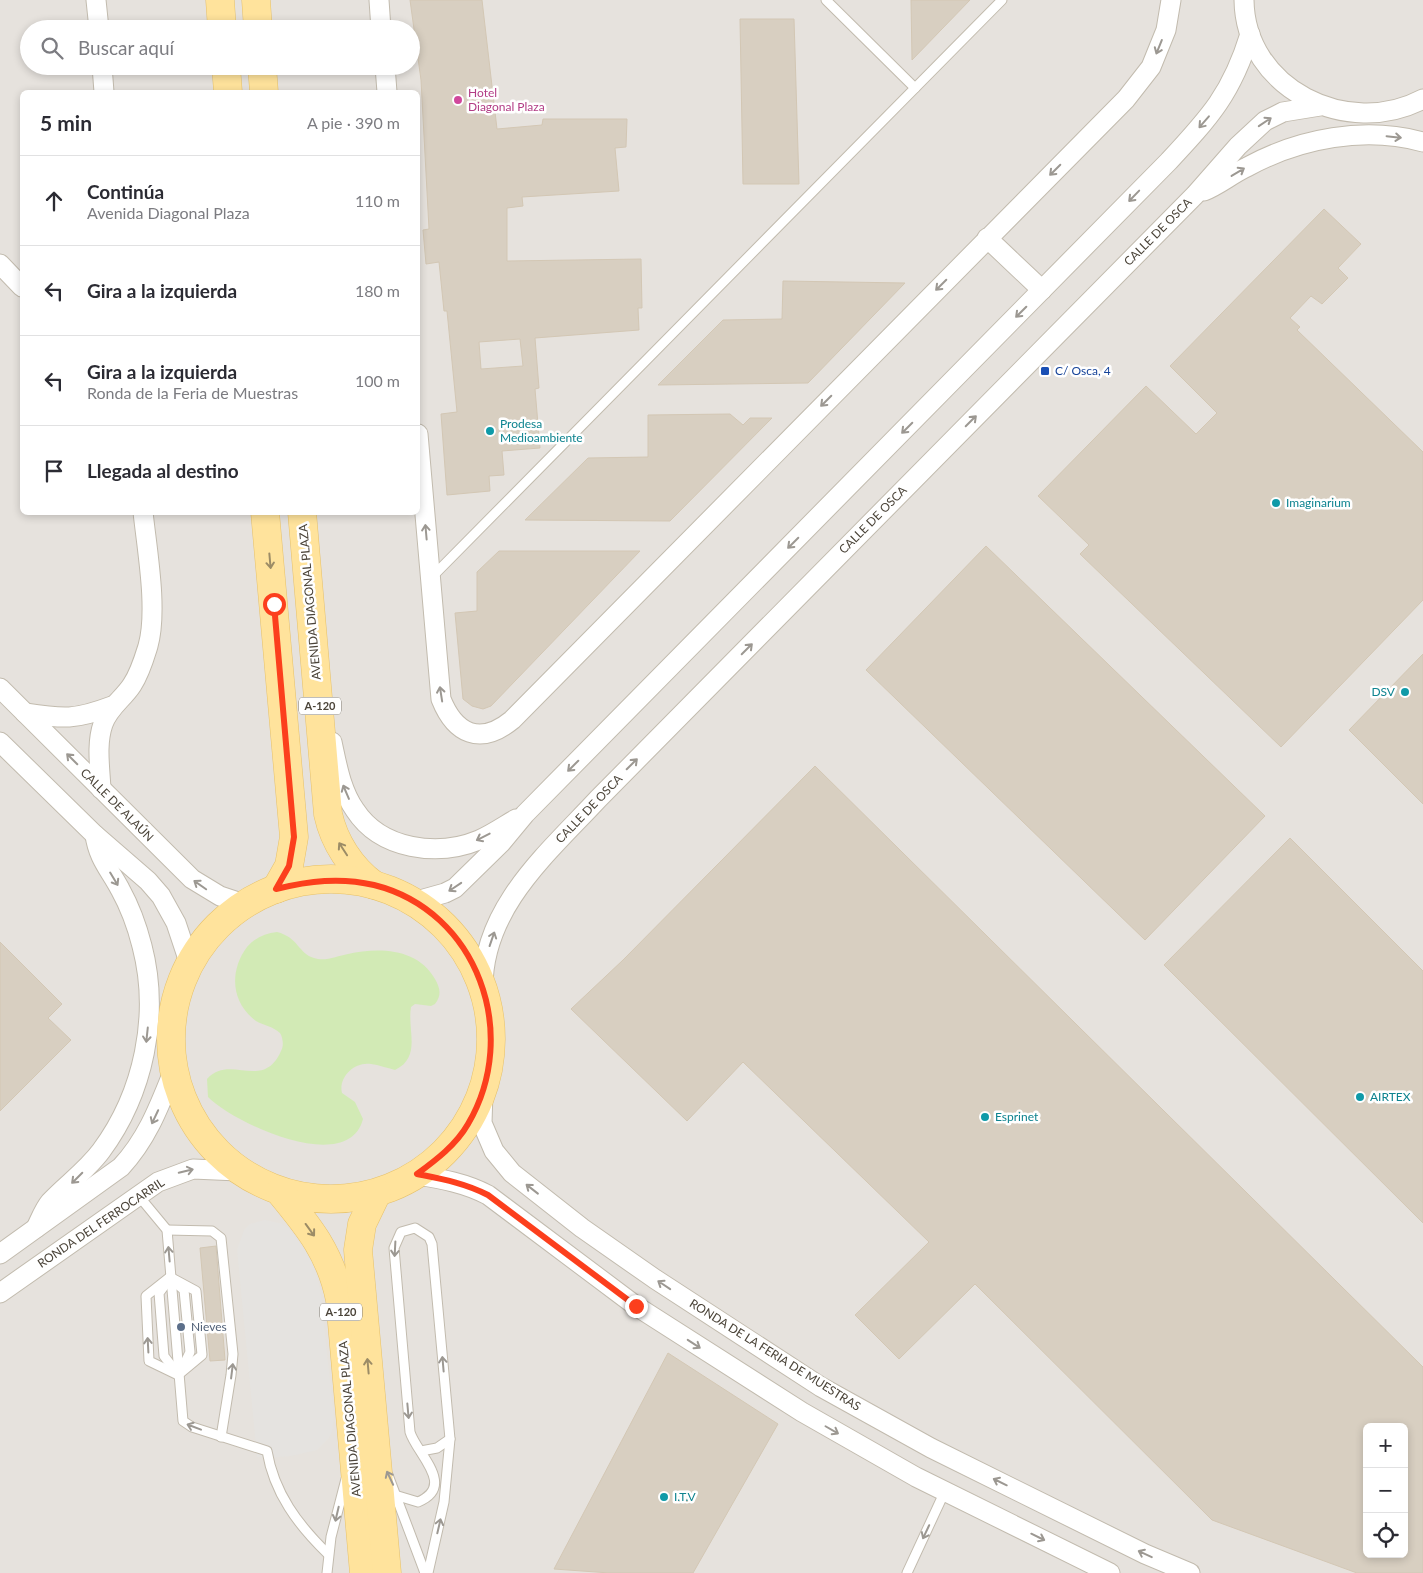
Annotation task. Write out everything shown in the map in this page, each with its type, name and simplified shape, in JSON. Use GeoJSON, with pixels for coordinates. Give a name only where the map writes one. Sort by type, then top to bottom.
{"type":"FeatureCollection","features":[{"type":"Feature","properties":{"kind":"main road"},"geometry":{"type":"LineString","coordinates":[[220,0],[221,20]]}},
{"type":"Feature","properties":{"kind":"main road"},"geometry":{"type":"LineString","coordinates":[[256,0],[257,20]]}},
{"type":"Feature","properties":{"kind":"main road"},"geometry":{"type":"LineString","coordinates":[[227,75],[228,90]]}},
{"type":"Feature","properties":{"kind":"main road"},"geometry":{"type":"LineString","coordinates":[[263,75],[264,90]]}},
{"type":"Feature","properties":{"kind":"main road","name":"A-120"},"geometry":{"type":"LineString","coordinates":[[265,515],[294,837],[289,866],[276,889]]}},
{"type":"Feature","properties":{"kind":"main road","name":"AVENIDA DIAGONAL PLAZA"},"geometry":{"type":"LineString","coordinates":[[302,515],[331,828],[358,873],[374,885]]}},
{"type":"Feature","properties":{"kind":"main road","name":"A-120"},"geometry":{"type":"LineString","coordinates":[[342,880],[374,885],[413,902],[436,918],[456,938],[471,961],[483,986],[491,1022],[491,1057],[483,1092],[468,1124],[445,1152],[417,1174],[377,1193],[353,1198],[328,1199],[280,1192],[238,1171],[220,1157],[192,1123],[184,1106],[173,1072],[170,1049],[172,1013],[178,989],[189,962],[216,928],[244,904],[276,889],[309,881],[342,880]]}},
{"type":"Feature","properties":{"kind":"main road","name":"AVENIDA DIAGONAL PLAZA"},"geometry":{"type":"LineString","coordinates":[[280,1192],[317,1239],[329,1259],[336,1278],[387,1573]]}},
{"type":"Feature","properties":{"kind":"main road","name":"AVENIDA DIAGONAL PLAZA"},"geometry":{"type":"LineString","coordinates":[[364,1573],[365,1449],[358,1250],[362,1224],[377,1193]]}},
{"type":"Feature","properties":{"kind":"street"},"geometry":{"type":"LineString","coordinates":[[96,0],[98,20]]}},
{"type":"Feature","properties":{"kind":"street"},"geometry":{"type":"LineString","coordinates":[[378,0],[380,20]]}},
{"type":"Feature","properties":{"kind":"street"},"geometry":{"type":"LineString","coordinates":[[420,458],[441,699],[448,716],[467,732],[491,733],[512,720],[1126,99],[1151,67],[1166,30],[1171,0]]}},
{"type":"Feature","properties":{"kind":"street"},"geometry":{"type":"LineString","coordinates":[[1244,0],[1250,34],[1259,52],[1280,79],[1302,96],[1320,106],[1350,113],[1380,114],[1418,105]]}},
{"type":"Feature","properties":{"kind":"street"},"geometry":{"type":"LineString","coordinates":[[413,902],[445,893],[463,882],[526,814],[1168,161],[1219,105],[1243,58],[1250,34]]}},
{"type":"Feature","properties":{"kind":"street"},"geometry":{"type":"LineString","coordinates":[[103,75],[104,90]]}},
{"type":"Feature","properties":{"kind":"street"},"geometry":{"type":"LineString","coordinates":[[386,75],[387,90]]}},
{"type":"Feature","properties":{"kind":"street","name":"CALLE DE OSCA"},"geometry":{"type":"LineString","coordinates":[[483,986],[483,969],[497,924],[511,895],[527,875],[598,799],[1196,195],[1238,146],[1265,121],[1283,112],[1320,106]]}},
{"type":"Feature","properties":{"kind":"street"},"geometry":{"type":"LineString","coordinates":[[1196,195],[1273,154],[1318,140],[1372,135],[1409,138],[1423,142]]}},
{"type":"Feature","properties":{"kind":"street"},"geometry":{"type":"LineString","coordinates":[[987,238],[1042,290]]}},
{"type":"Feature","properties":{"kind":"street"},"geometry":{"type":"LineString","coordinates":[[0,264],[20,285]]}},
{"type":"Feature","properties":{"kind":"street"},"geometry":{"type":"LineString","coordinates":[[101,789],[99,751],[103,724],[112,706],[132,684],[143,663],[149,643],[150,591],[143,515]]}},
{"type":"Feature","properties":{"kind":"street"},"geometry":{"type":"LineString","coordinates":[[317,673],[344,790],[355,811],[370,827],[388,838],[415,848],[441,849],[480,840],[526,814]]}},
{"type":"Feature","properties":{"kind":"street","name":"CALLE DE ALAÚN"},"geometry":{"type":"LineString","coordinates":[[0,688],[192,879],[220,896],[244,904]]}},
{"type":"Feature","properties":{"kind":"street"},"geometry":{"type":"LineString","coordinates":[[25,713],[61,719],[88,715],[112,706]]}},
{"type":"Feature","properties":{"kind":"street"},"geometry":{"type":"LineString","coordinates":[[0,742],[95,836],[148,881],[161,896],[176,923],[189,962]]}},
{"type":"Feature","properties":{"kind":"street"},"geometry":{"type":"LineString","coordinates":[[36,1228],[49,1203],[87,1168],[112,1134],[131,1097],[146,1043],[150,1006],[142,946],[130,909],[97,853],[95,836]]}},
{"type":"Feature","properties":{"kind":"street"},"geometry":{"type":"LineString","coordinates":[[0,1254],[106,1180],[132,1155],[150,1127],[173,1072]]}},
{"type":"Feature","properties":{"kind":"street","name":"RONDA DE LA FERIA DE MUESTRAS"},"geometry":{"type":"LineString","coordinates":[[483,1092],[482,1123],[494,1151],[512,1173],[582,1228],[655,1279],[821,1386],[931,1448],[1145,1554],[1190,1573]]}},
{"type":"Feature","properties":{"kind":"street","name":"RONDA DEL FERROCARRIL"},"geometry":{"type":"LineString","coordinates":[[0,1293],[138,1195],[171,1175],[187,1170],[210,1168],[238,1171]]}},
{"type":"Feature","properties":{"kind":"street"},"geometry":{"type":"LineString","coordinates":[[417,1174],[450,1180],[473,1187],[488,1195],[636,1306],[802,1412],[945,1491],[1110,1573]]}},
{"type":"Feature","properties":{"kind":"lane"},"geometry":{"type":"LineString","coordinates":[[826,0],[915,88]]}},
{"type":"Feature","properties":{"kind":"lane"},"geometry":{"type":"LineString","coordinates":[[430,579],[1002,0]]}},
{"type":"Feature","properties":{"kind":"lane"},"geometry":{"type":"LineString","coordinates":[[138,1195],[166,1230],[183,1421],[192,1427],[267,1451],[275,1484],[293,1515],[300,1526],[328,1554]]}},
{"type":"Feature","properties":{"kind":"lane"},"geometry":{"type":"LineString","coordinates":[[398,1496],[418,1502],[426,1499],[431,1492],[434,1481],[432,1470],[410,1432],[394,1248],[400,1232],[408,1228],[422,1230],[429,1237],[432,1244],[450,1439],[444,1502],[426,1573]]}},
{"type":"Feature","properties":{"kind":"lane"},"geometry":{"type":"LineString","coordinates":[[166,1230],[212,1232],[221,1238],[233,1364],[221,1437]]}},
{"type":"Feature","properties":{"kind":"lane"},"geometry":{"type":"LineString","coordinates":[[170,1277],[184,1290],[190,1352],[178,1376]]}},
{"type":"Feature","properties":{"kind":"lane"},"geometry":{"type":"LineString","coordinates":[[170,1277],[146,1296],[149,1360],[178,1376]]}},
{"type":"Feature","properties":{"kind":"lane"},"geometry":{"type":"LineString","coordinates":[[421,1451],[437,1448],[450,1439]]}},
{"type":"Feature","properties":{"kind":"lane"},"geometry":{"type":"LineString","coordinates":[[365,1449],[398,1496],[426,1573]]}},
{"type":"Feature","properties":{"kind":"lane"},"geometry":{"type":"LineString","coordinates":[[327,1573],[328,1554],[365,1449]]}},
{"type":"Feature","properties":{"kind":"lane"},"geometry":{"type":"LineString","coordinates":[[907,1573],[945,1491]]}},
{"type":"Feature","properties":{"kind":"shaded area"},"geometry":{"type":"Polygon","coordinates":[[[0,0],[1423,0],[1423,1573],[0,1573],[0,0]]]}},
{"type":"Feature","properties":{"kind":"shaded area"},"geometry":{"type":"Polygon","coordinates":[[[264,1220],[280,1223],[288,1228],[308,1254],[315,1270],[320,1288],[334,1417],[329,1438],[317,1450],[291,1456],[268,1458],[257,1457],[237,1250],[244,1230],[250,1224],[264,1220]]]}},
{"type":"Feature","properties":{"kind":"green space"},"geometry":{"type":"Polygon","coordinates":[[[277,932],[284,934],[294,941],[309,956],[318,959],[372,951],[396,952],[408,956],[428,969],[439,988],[439,998],[435,1004],[431,1006],[415,1004],[411,1007],[411,1050],[403,1065],[395,1070],[371,1064],[359,1065],[345,1076],[341,1087],[342,1093],[355,1102],[363,1119],[353,1136],[336,1144],[314,1144],[289,1139],[264,1130],[221,1108],[208,1097],[207,1079],[216,1072],[226,1069],[256,1071],[265,1069],[274,1063],[282,1049],[283,1042],[280,1033],[256,1021],[248,1014],[237,996],[235,986],[237,966],[247,947],[260,936],[277,932]]]}},
{"type":"Feature","properties":{"kind":"building"},"geometry":{"type":"Polygon","coordinates":[[[410,0],[482,0],[497,129],[542,125],[543,119],[627,119],[626,147],[615,148],[619,191],[522,197],[523,206],[507,208],[507,261],[641,259],[642,308],[638,308],[639,330],[535,338],[539,388],[535,389],[540,448],[502,451],[504,475],[489,476],[490,491],[447,495],[441,414],[457,412],[447,311],[444,311],[439,262],[426,264],[423,230],[429,229],[420,73],[420,20],[413,20],[410,0]],[[520,339],[479,342],[481,369],[523,366],[520,339]]]}},
{"type":"Feature","properties":{"kind":"building"},"geometry":{"type":"Polygon","coordinates":[[[911,0],[970,0],[912,60],[911,0]]]}},
{"type":"Feature","properties":{"kind":"building"},"geometry":{"type":"Polygon","coordinates":[[[740,19],[794,19],[799,184],[743,184],[740,19]]]}},
{"type":"Feature","properties":{"kind":"building","name":"Imaginarium"},"geometry":{"type":"Polygon","coordinates":[[[1324,209],[1361,244],[1338,268],[1348,278],[1322,304],[1311,296],[1290,318],[1300,327],[1297,330],[1423,452],[1423,600],[1281,747],[1080,554],[1089,545],[1038,496],[1146,386],[1196,434],[1217,413],[1170,366],[1324,209]]]}},
{"type":"Feature","properties":{"kind":"building"},"geometry":{"type":"Polygon","coordinates":[[[783,281],[905,283],[808,383],[658,385],[723,320],[782,319],[783,281]]]}},
{"type":"Feature","properties":{"kind":"building"},"geometry":{"type":"Polygon","coordinates":[[[730,414],[743,425],[750,418],[772,418],[670,521],[525,520],[588,458],[648,457],[648,415],[730,414]]]}},
{"type":"Feature","properties":{"kind":"building"},"geometry":{"type":"Polygon","coordinates":[[[986,546],[1265,816],[1145,940],[866,670],[986,546]]]}},
{"type":"Feature","properties":{"kind":"building"},"geometry":{"type":"Polygon","coordinates":[[[499,551],[640,551],[491,706],[483,709],[472,706],[463,699],[455,613],[477,611],[477,572],[499,551]]]}},
{"type":"Feature","properties":{"kind":"building","name":"DSV"},"geometry":{"type":"Polygon","coordinates":[[[1423,654],[1423,804],[1349,730],[1423,654]]]}},
{"type":"Feature","properties":{"kind":"building","name":"Esprinet"},"geometry":{"type":"Polygon","coordinates":[[[815,766],[1423,1367],[1423,1573],[1357,1573],[1212,1520],[975,1284],[899,1359],[855,1315],[929,1242],[743,1062],[687,1121],[571,1009],[623,960],[815,766]]]}},
{"type":"Feature","properties":{"kind":"building","name":"AIRTEX"},"geometry":{"type":"Polygon","coordinates":[[[1290,838],[1423,971],[1423,1223],[1164,965],[1290,838]]]}},
{"type":"Feature","properties":{"kind":"building"},"geometry":{"type":"Polygon","coordinates":[[[0,942],[62,1004],[48,1018],[71,1040],[0,1111],[0,942]]]}},
{"type":"Feature","properties":{"kind":"building"},"geometry":{"type":"Polygon","coordinates":[[[216,1246],[225,1360],[210,1361],[200,1248],[216,1246]]]}},
{"type":"Feature","properties":{"kind":"building","name":"I.T.V"},"geometry":{"type":"Polygon","coordinates":[[[668,1353],[778,1424],[693,1573],[610,1573],[554,1569],[668,1353]]]}},
{"type":"Feature","properties":{"kind":"place","name":"Hotel Diagonal Plaza"},"geometry":{"type":"Point","coordinates":[458,100]}},
{"type":"Feature","properties":{"kind":"place","name":"C/ Osca, 4"},"geometry":{"type":"Point","coordinates":[1045,371]}},
{"type":"Feature","properties":{"kind":"place","name":"Prodesa Medioambiente"},"geometry":{"type":"Point","coordinates":[490,431]}},
{"type":"Feature","properties":{"kind":"place","name":"Imaginarium"},"geometry":{"type":"Point","coordinates":[1276,503]}},
{"type":"Feature","properties":{"kind":"place","name":"DSV"},"geometry":{"type":"Point","coordinates":[1405,692]}},
{"type":"Feature","properties":{"kind":"place","name":"AIRTEX"},"geometry":{"type":"Point","coordinates":[1360,1097]}},
{"type":"Feature","properties":{"kind":"place","name":"Esprinet"},"geometry":{"type":"Point","coordinates":[985,1117]}},
{"type":"Feature","properties":{"kind":"place","name":"Nieves"},"geometry":{"type":"Point","coordinates":[181,1327]}},
{"type":"Feature","properties":{"kind":"place","name":"I.T.V"},"geometry":{"type":"Point","coordinates":[664,1497]}},
{"type":"Feature","properties":{"kind":"route"},"geometry":{"type":"LineString","coordinates":[[274,604],[294,837],[289,866],[276,889],[309,881],[342,880],[374,885],[394,892],[436,918],[456,938],[471,961],[483,986],[491,1022],[491,1057],[483,1092],[468,1124],[445,1152],[417,1174],[450,1180],[473,1187],[488,1195],[636,1306]]}}]}
